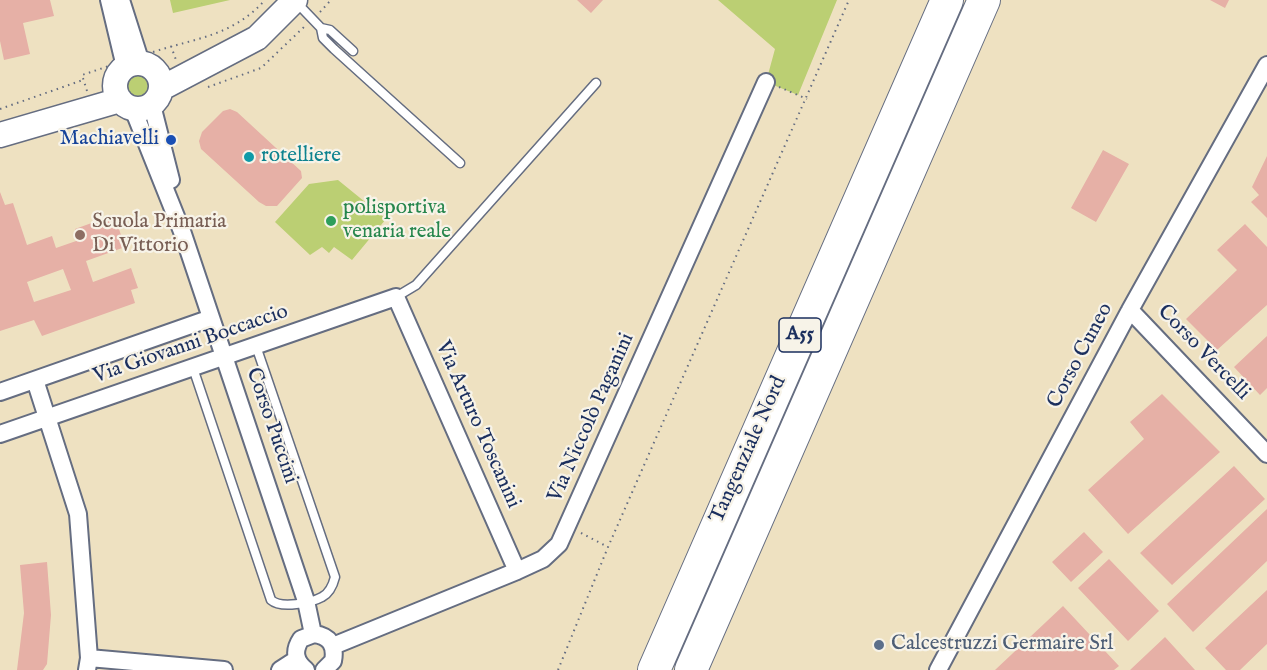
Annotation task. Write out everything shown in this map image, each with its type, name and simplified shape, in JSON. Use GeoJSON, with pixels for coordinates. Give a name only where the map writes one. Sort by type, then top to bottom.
{"type":"FeatureCollection","features":[{"type":"Feature","properties":{"kind":"highway","name":"Tangenziale Nord"},"geometry":{"type":"LineString","coordinates":[[654,670],[947,0]]}},
{"type":"Feature","properties":{"kind":"highway","name":"Tangenziale Nord"},"geometry":{"type":"LineString","coordinates":[[691,670],[984,0]]}},
{"type":"Feature","properties":{"kind":"street"},"geometry":{"type":"LineString","coordinates":[[109,0],[138,85]]}},
{"type":"Feature","properties":{"kind":"street"},"geometry":{"type":"LineString","coordinates":[[122,0],[138,85]]}},
{"type":"Feature","properties":{"kind":"street"},"geometry":{"type":"LineString","coordinates":[[0,135],[229,53],[257,38],[294,0]]}},
{"type":"Feature","properties":{"kind":"street","name":"Corso Cuneo"},"geometry":{"type":"LineString","coordinates":[[938,670],[1130,310],[1267,65]]}},
{"type":"Feature","properties":{"kind":"street","name":"Via Niccolò Paganini"},"geometry":{"type":"LineString","coordinates":[[333,645],[517,571],[543,559],[559,544],[569,527],[766,82]]}},
{"type":"Feature","properties":{"kind":"street"},"geometry":{"type":"LineString","coordinates":[[0,128],[138,85]]}},
{"type":"Feature","properties":{"kind":"street","name":"Corso Puccini"},"geometry":{"type":"LineString","coordinates":[[138,85],[183,234],[306,601],[313,634]]}},
{"type":"Feature","properties":{"kind":"street","name":"Via Giovanni Boccaccio"},"geometry":{"type":"LineString","coordinates":[[0,434],[396,297]]}},
{"type":"Feature","properties":{"kind":"street","name":"Via Arturo Toscanini"},"geometry":{"type":"LineString","coordinates":[[396,297],[517,571]]}},
{"type":"Feature","properties":{"kind":"street","name":"Corso Vercelli"},"geometry":{"type":"LineString","coordinates":[[1130,310],[1267,454]]}},
{"type":"Feature","properties":{"kind":"street","name":"Via Giovanni Boccaccio"},"geometry":{"type":"LineString","coordinates":[[0,392],[211,318]]}},
{"type":"Feature","properties":{"kind":"street"},"geometry":{"type":"LineString","coordinates":[[35,380],[78,514],[88,664],[224,670]]}},
{"type":"Feature","properties":{"kind":"street"},"geometry":{"type":"LineString","coordinates":[[280,670],[303,667],[297,645],[302,639],[313,634],[321,634],[333,645],[333,661],[324,670]]}},
{"type":"Feature","properties":{"kind":"lane"},"geometry":{"type":"LineString","coordinates":[[294,0],[321,28],[323,38],[334,49],[460,163]]}},
{"type":"Feature","properties":{"kind":"lane"},"geometry":{"type":"LineString","coordinates":[[321,28],[330,30],[353,51]]}},
{"type":"Feature","properties":{"kind":"lane"},"geometry":{"type":"LineString","coordinates":[[396,297],[416,285],[596,83]]}},
{"type":"Feature","properties":{"kind":"lane"},"geometry":{"type":"LineString","coordinates":[[193,368],[271,600],[280,605],[324,597],[332,587],[335,577],[256,346]]}},
{"type":"Feature","properties":{"kind":"path"},"geometry":{"type":"LineString","coordinates":[[171,46],[231,28],[251,15],[265,0]]}},
{"type":"Feature","properties":{"kind":"path"},"geometry":{"type":"LineString","coordinates":[[558,670],[609,547],[849,0]]}},
{"type":"Feature","properties":{"kind":"path"},"geometry":{"type":"LineString","coordinates":[[0,109],[83,80]]}},
{"type":"Feature","properties":{"kind":"path"},"geometry":{"type":"LineString","coordinates":[[766,82],[807,99]]}},
{"type":"Feature","properties":{"kind":"path"},"geometry":{"type":"LineString","coordinates":[[569,527],[609,547]]}},
{"type":"Feature","properties":{"kind":"green space"},"geometry":{"type":"Polygon","coordinates":[[[170,0],[230,0],[173,13],[170,0]]]}},
{"type":"Feature","properties":{"kind":"green space"},"geometry":{"type":"Polygon","coordinates":[[[718,0],[837,0],[798,95],[766,82],[775,49],[718,0]]]}},
{"type":"Feature","properties":{"kind":"green space"},"geometry":{"type":"Polygon","coordinates":[[[139,71],[145,72],[153,80],[153,92],[145,100],[139,101],[133,100],[125,92],[124,86],[125,80],[133,72],[139,71]]]}},
{"type":"Feature","properties":{"kind":"green space","name":"polisportiva venaria reale"},"geometry":{"type":"Polygon","coordinates":[[[338,180],[386,219],[352,260],[334,247],[329,253],[322,247],[310,255],[275,222],[309,184],[338,180]]]}},
{"type":"Feature","properties":{"kind":"building"},"geometry":{"type":"Polygon","coordinates":[[[0,0],[50,0],[54,16],[23,23],[30,54],[4,60],[0,41],[0,0]]]}},
{"type":"Feature","properties":{"kind":"building"},"geometry":{"type":"Polygon","coordinates":[[[577,0],[603,0],[591,13],[577,0]]]}},
{"type":"Feature","properties":{"kind":"building"},"geometry":{"type":"Polygon","coordinates":[[[1210,0],[1229,0],[1225,8],[1210,0]]]}},
{"type":"Feature","properties":{"kind":"building","name":"rotelliere"},"geometry":{"type":"Polygon","coordinates":[[[230,109],[237,112],[301,171],[302,178],[277,206],[266,206],[259,202],[201,149],[199,141],[202,132],[223,111],[230,109]]]}},
{"type":"Feature","properties":{"kind":"building"},"geometry":{"type":"Polygon","coordinates":[[[1103,150],[1129,164],[1096,222],[1071,208],[1103,150]]]}},
{"type":"Feature","properties":{"kind":"building"},"geometry":{"type":"Polygon","coordinates":[[[1267,156],[1267,218],[1251,202],[1259,195],[1252,187],[1267,156]]]}},
{"type":"Feature","properties":{"kind":"building"},"geometry":{"type":"Polygon","coordinates":[[[0,192],[5,205],[13,203],[27,245],[52,236],[56,248],[79,240],[75,229],[111,216],[115,227],[118,226],[125,247],[86,261],[93,282],[131,268],[138,288],[131,290],[135,303],[42,336],[34,320],[0,331],[0,192]],[[63,269],[27,282],[34,302],[71,290],[63,269]]]}},
{"type":"Feature","properties":{"kind":"building"},"geometry":{"type":"Polygon","coordinates":[[[1245,224],[1267,247],[1267,305],[1217,350],[1186,319],[1237,270],[1217,250],[1245,224]]]}},
{"type":"Feature","properties":{"kind":"building"},"geometry":{"type":"Polygon","coordinates":[[[1267,336],[1267,388],[1260,395],[1234,367],[1267,336]]]}},
{"type":"Feature","properties":{"kind":"building"},"geometry":{"type":"Polygon","coordinates":[[[1162,394],[1220,452],[1128,534],[1088,490],[1144,439],[1130,422],[1162,394]]]}},
{"type":"Feature","properties":{"kind":"building"},"geometry":{"type":"Polygon","coordinates":[[[1234,466],[1265,499],[1172,585],[1140,553],[1234,466]]]}},
{"type":"Feature","properties":{"kind":"building"},"geometry":{"type":"Polygon","coordinates":[[[1267,509],[1267,561],[1193,632],[1167,604],[1267,509]]]}},
{"type":"Feature","properties":{"kind":"building"},"geometry":{"type":"Polygon","coordinates":[[[1084,532],[1103,552],[1071,582],[1052,562],[1084,532]]]}},
{"type":"Feature","properties":{"kind":"building"},"geometry":{"type":"Polygon","coordinates":[[[1109,559],[1159,611],[1128,641],[1078,588],[1109,559]]]}},
{"type":"Feature","properties":{"kind":"building"},"geometry":{"type":"Polygon","coordinates":[[[47,562],[51,615],[47,664],[43,670],[17,670],[24,613],[20,565],[47,562]]]}},
{"type":"Feature","properties":{"kind":"building"},"geometry":{"type":"Polygon","coordinates":[[[1267,590],[1267,644],[1240,670],[1226,670],[1205,648],[1267,590]]]}},
{"type":"Feature","properties":{"kind":"building"},"geometry":{"type":"Polygon","coordinates":[[[1063,606],[1119,666],[1114,670],[995,670],[1063,606]]]}},
{"type":"Feature","properties":{"kind":"building"},"geometry":{"type":"Polygon","coordinates":[[[1165,637],[1195,670],[1130,670],[1165,637]]]}},
{"type":"Feature","properties":{"kind":"place","name":"Machiavelli"},"geometry":{"type":"Point","coordinates":[171,140]}},
{"type":"Feature","properties":{"kind":"place","name":"rotelliere"},"geometry":{"type":"Point","coordinates":[249,157]}},
{"type":"Feature","properties":{"kind":"place","name":"polisportiva venaria reale"},"geometry":{"type":"Point","coordinates":[331,221]}},
{"type":"Feature","properties":{"kind":"place","name":"Scuola Primaria Di Vittorio"},"geometry":{"type":"Point","coordinates":[80,235]}},
{"type":"Feature","properties":{"kind":"place","name":"Calcestruzzi Germaire Srl"},"geometry":{"type":"Point","coordinates":[879,645]}}]}
